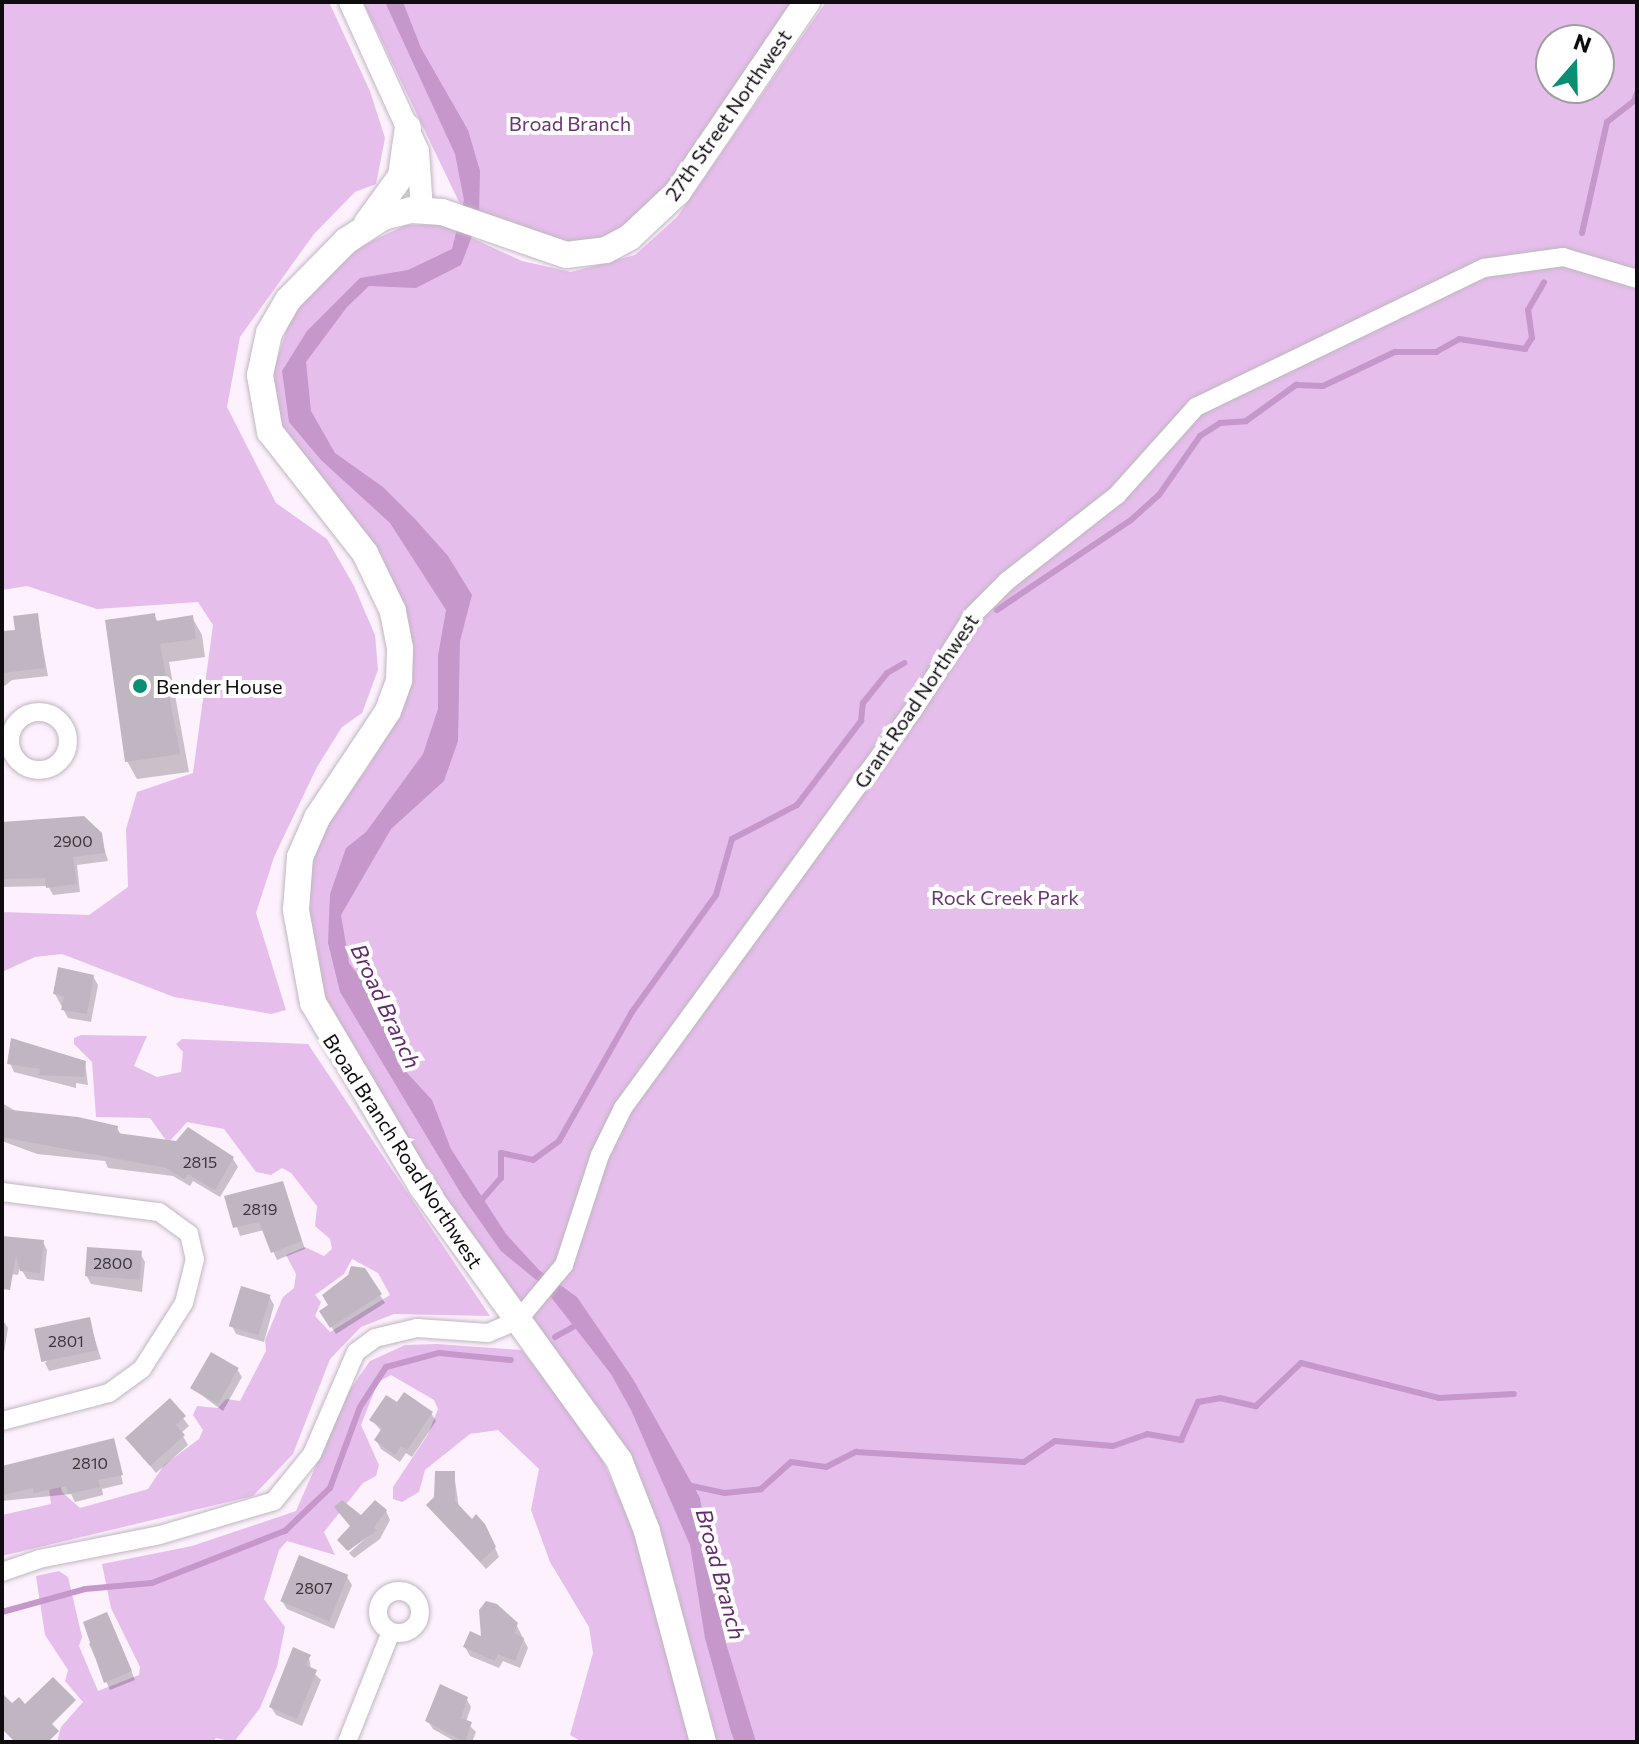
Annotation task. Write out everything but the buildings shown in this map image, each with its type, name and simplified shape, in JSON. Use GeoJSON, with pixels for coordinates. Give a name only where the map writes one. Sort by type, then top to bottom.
{"type":"FeatureCollection","features":[{"type":"Feature","properties":{"kind":"main road","name":"27th Street Northwest"},"geometry":{"type":"LineString","coordinates":[[422,210],[457,216],[525,245],[566,255],[606,250],[630,237],[673,198],[807,2]]}},
{"type":"Feature","properties":{"kind":"main road"},"geometry":{"type":"LineString","coordinates":[[363,228],[401,176],[408,127]]}},
{"type":"Feature","properties":{"kind":"main road","name":"Broad Branch Road Northwest"},"geometry":{"type":"LineString","coordinates":[[422,210],[390,214],[363,228],[320,264],[288,300],[269,333],[260,375],[270,432],[365,553],[393,611],[400,658],[396,691],[384,721],[303,847],[296,910],[310,992],[324,1030],[422,1187],[593,1419],[635,1495],[703,1742]]}},
{"type":"Feature","properties":{"kind":"street"},"geometry":{"type":"LineString","coordinates":[[350,2],[421,162],[422,210]]}},
{"type":"Feature","properties":{"kind":"street","name":"Grant Road Northwest"},"geometry":{"type":"LineString","coordinates":[[518,1320],[559,1275],[600,1155],[623,1108],[912,712],[966,625],[997,590],[1117,495],[1182,419],[1206,400],[1287,360],[1484,268],[1563,257],[1637,279]]}},
{"type":"Feature","properties":{"kind":"street"},"geometry":{"type":"LineString","coordinates":[[2,1192],[159,1212],[189,1234],[195,1259],[184,1303],[142,1369],[109,1393],[2,1421]]}},
{"type":"Feature","properties":{"kind":"street"},"geometry":{"type":"LineString","coordinates":[[2,1572],[39,1559],[160,1535],[274,1501],[312,1454],[356,1352],[375,1338],[417,1328],[488,1333],[518,1320]]}},
{"type":"Feature","properties":{"kind":"street"},"geometry":{"type":"LineString","coordinates":[[347,1742],[391,1632]]}},
{"type":"Feature","properties":{"kind":"green space"},"geometry":{"type":"Polygon","coordinates":[[[2,2],[329,2],[370,91],[385,138],[376,184],[355,192],[314,234],[240,337],[227,407],[276,503],[327,539],[354,586],[375,635],[378,670],[362,713],[342,727],[317,767],[274,857],[256,913],[286,1010],[271,1014],[174,997],[62,954],[35,957],[2,972],[2,912],[89,915],[128,887],[126,829],[137,792],[193,773],[213,625],[198,602],[97,609],[27,586],[2,590],[2,2]]]}},
{"type":"Feature","properties":{"kind":"green space","name":"Broad Branch"},"geometry":{"type":"Polygon","coordinates":[[[363,2],[796,2],[695,162],[614,241],[548,245],[459,202],[363,2]]]}},
{"type":"Feature","properties":{"kind":"green space","name":"Rock Creek Park"},"geometry":{"type":"Polygon","coordinates":[[[826,2],[1637,2],[1637,1742],[713,1742],[599,1410],[413,1163],[326,1006],[306,904],[318,830],[366,770],[399,715],[400,604],[282,437],[269,383],[294,308],[361,246],[406,225],[441,224],[522,261],[571,272],[635,255],[677,217],[826,2]]]}},
{"type":"Feature","properties":{"kind":"green space"},"geometry":{"type":"Polygon","coordinates":[[[81,1035],[147,1036],[134,1066],[157,1077],[181,1072],[183,1052],[176,1044],[182,1039],[308,1044],[490,1316],[394,1314],[361,1327],[330,1359],[293,1454],[253,1496],[2,1556],[2,1515],[51,1504],[46,1466],[55,1463],[62,1492],[80,1508],[148,1489],[164,1465],[199,1439],[203,1430],[193,1415],[197,1406],[218,1408],[226,1399],[240,1401],[266,1351],[265,1340],[283,1297],[294,1288],[296,1274],[286,1255],[305,1247],[324,1256],[332,1249],[330,1239],[315,1226],[317,1206],[291,1173],[282,1168],[271,1175],[256,1172],[224,1129],[187,1122],[168,1143],[150,1118],[96,1117],[92,1062],[74,1044],[74,1038],[81,1035]],[[352,1259],[344,1274],[315,1295],[321,1302],[315,1316],[330,1332],[390,1295],[378,1273],[352,1259]]]}},
{"type":"Feature","properties":{"kind":"green space"},"geometry":{"type":"Polygon","coordinates":[[[405,1345],[522,1350],[598,1450],[633,1528],[691,1742],[582,1742],[570,1735],[593,1653],[589,1627],[550,1562],[531,1510],[539,1469],[498,1430],[470,1434],[425,1470],[419,1492],[402,1502],[393,1499],[393,1487],[428,1434],[438,1409],[434,1400],[391,1375],[378,1382],[361,1425],[379,1465],[376,1476],[363,1483],[324,1532],[335,1555],[287,1541],[279,1550],[264,1599],[285,1627],[277,1667],[260,1708],[234,1742],[216,1738],[213,1742],[57,1742],[61,1727],[83,1702],[65,1681],[68,1670],[45,1635],[36,1576],[59,1571],[68,1577],[82,1637],[79,1646],[98,1691],[139,1675],[140,1667],[111,1608],[102,1564],[192,1546],[296,1511],[347,1394],[370,1361],[405,1345]]]}},
{"type":"Feature","properties":{"kind":"shaded area"},"geometry":{"type":"Polygon","coordinates":[[[385,2],[403,2],[421,48],[468,130],[480,171],[479,218],[461,265],[416,288],[369,286],[347,307],[306,362],[311,411],[335,453],[383,487],[416,520],[448,556],[472,595],[460,641],[458,741],[444,781],[391,829],[341,915],[349,963],[389,1015],[397,1062],[432,1100],[451,1149],[506,1234],[539,1270],[577,1297],[633,1379],[700,1498],[725,1640],[756,1742],[735,1742],[731,1732],[705,1638],[690,1545],[631,1410],[611,1374],[540,1283],[501,1251],[463,1197],[340,992],[328,943],[330,894],[346,848],[366,832],[423,754],[438,709],[438,656],[446,610],[390,523],[321,460],[289,422],[282,371],[307,331],[360,278],[408,270],[452,249],[464,200],[455,154],[385,2]]]}},
{"type":"Feature","properties":{"kind":"waterway"},"geometry":{"type":"LineString","coordinates":[[1582,233],[1607,122],[1634,101],[1637,93]]}},
{"type":"Feature","properties":{"kind":"waterway"},"geometry":{"type":"LineString","coordinates":[[997,610],[1131,520],[1159,495],[1200,436],[1220,423],[1246,421],[1296,385],[1323,386],[1395,352],[1436,352],[1459,339],[1525,349],[1532,338],[1528,310],[1544,282]]}},
{"type":"Feature","properties":{"kind":"waterway"},"geometry":{"type":"LineString","coordinates":[[479,1203],[501,1178],[501,1153],[533,1160],[559,1141],[632,1012],[716,895],[732,839],[797,805],[861,721],[863,703],[887,673],[904,663]]}},
{"type":"Feature","properties":{"kind":"waterway"},"geometry":{"type":"LineString","coordinates":[[555,1337],[577,1325]]}},
{"type":"Feature","properties":{"kind":"waterway"},"geometry":{"type":"LineString","coordinates":[[2,1612],[85,1589],[152,1583],[285,1531],[330,1488],[360,1407],[386,1367],[439,1353],[511,1360]]}},
{"type":"Feature","properties":{"kind":"waterway"},"geometry":{"type":"LineString","coordinates":[[687,1485],[725,1493],[761,1489],[791,1462],[826,1467],[856,1452],[1024,1462],[1055,1441],[1113,1446],[1147,1434],[1181,1440],[1198,1402],[1220,1398],[1256,1406],[1301,1363],[1439,1398],[1514,1394]]}},
{"type":"Feature","properties":{"kind":"place","name":"Bender House"},"geometry":{"type":"Point","coordinates":[140,686]}}]}
